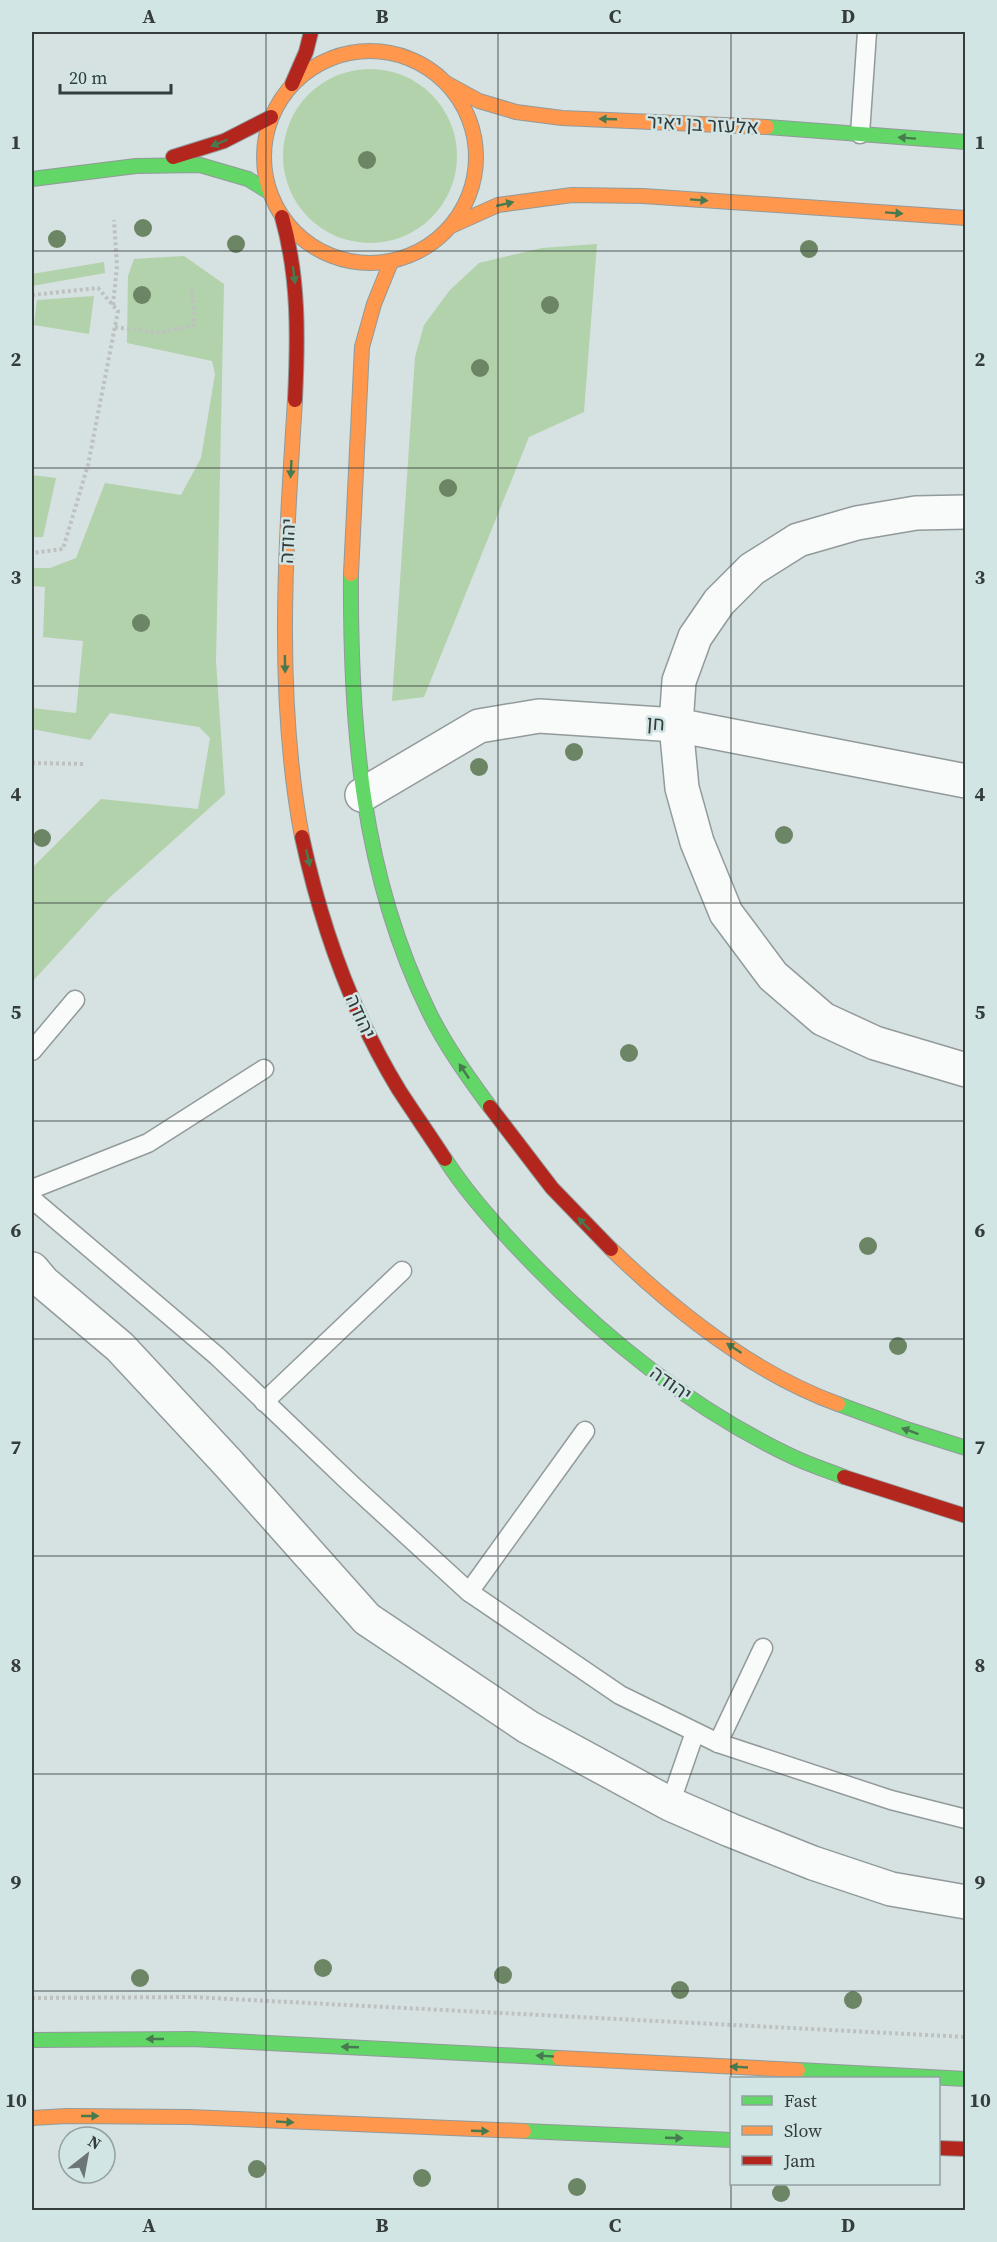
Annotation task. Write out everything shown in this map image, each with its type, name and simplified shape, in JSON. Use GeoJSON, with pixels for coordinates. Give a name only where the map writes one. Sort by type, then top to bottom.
{"type":"FeatureCollection","features":[{"type":"Feature","properties":{"kind":"main road"},"geometry":{"type":"LineString","coordinates":[[292,84],[306,52],[311,32]]}},
{"type":"Feature","properties":{"kind":"main road"},"geometry":{"type":"LineString","coordinates":[[391,41],[406,58]]}},
{"type":"Feature","properties":{"kind":"main road"},"geometry":{"type":"LineString","coordinates":[[451,226],[465,204],[474,180],[476,153],[472,128],[462,104],[446,83],[428,68],[406,58],[376,51],[345,54],[316,65],[292,84],[280,99],[271,117],[264,142],[264,167],[269,192],[282,218],[303,240],[330,255],[359,263],[391,262],[424,249],[451,226],[498,205],[572,195],[643,196],[966,218]]}},
{"type":"Feature","properties":{"kind":"main road","name":"אלעזר בן יאיר"},"geometry":{"type":"LineString","coordinates":[[446,83],[479,101],[516,112],[562,118],[702,123],[966,142]]}},
{"type":"Feature","properties":{"kind":"main road"},"geometry":{"type":"LineString","coordinates":[[136,166],[206,148],[245,133],[271,117]]}},
{"type":"Feature","properties":{"kind":"main road"},"geometry":{"type":"LineString","coordinates":[[32,179],[136,166],[200,165],[248,179],[269,192]]}},
{"type":"Feature","properties":{"kind":"main road","name":"יהודה"},"geometry":{"type":"LineString","coordinates":[[282,218],[292,255],[296,287],[297,346],[284,615],[285,678],[296,794],[309,863],[325,928],[372,1043],[405,1100],[492,1220],[559,1292],[610,1339],[720,1416],[782,1452],[910,1500],[966,1515]]}},
{"type":"Feature","properties":{"kind":"main road"},"geometry":{"type":"LineString","coordinates":[[391,262],[377,290],[362,347],[349,616],[350,675],[362,795],[372,849],[387,909],[430,1014],[460,1065],[500,1124],[543,1179],[579,1220],[652,1289],[701,1326],[754,1361],[810,1393],[940,1442],[966,1448]]}},
{"type":"Feature","properties":{"kind":"main road"},"geometry":{"type":"LineString","coordinates":[[32,2040],[192,2039],[927,2077]]}},
{"type":"Feature","properties":{"kind":"main road"},"geometry":{"type":"LineString","coordinates":[[940,2078],[966,2079]]}},
{"type":"Feature","properties":{"kind":"main road"},"geometry":{"type":"LineString","coordinates":[[32,2118],[189,2117],[730,2140]]}},
{"type":"Feature","properties":{"kind":"main road"},"geometry":{"type":"LineString","coordinates":[[940,2148],[966,2149]]}},
{"type":"Feature","properties":{"kind":"street"},"geometry":{"type":"LineString","coordinates":[[966,512],[916,513],[857,523],[798,540],[752,569],[719,602],[695,637],[679,681],[676,725],[681,788],[696,842],[726,913],[773,976],[823,1018],[875,1042],[966,1070]]}},
{"type":"Feature","properties":{"kind":"street","name":"חן"},"geometry":{"type":"LineString","coordinates":[[362,795],[479,726],[539,716],[676,725],[966,781]]}},
{"type":"Feature","properties":{"kind":"street"},"geometry":{"type":"LineString","coordinates":[[35,1281],[120,1347],[228,1462],[367,1618],[528,1727],[670,1804],[813,1863],[891,1889],[966,1902]]}},
{"type":"Feature","properties":{"kind":"lane"},"geometry":{"type":"LineString","coordinates":[[860,134],[867,32]]}},
{"type":"Feature","properties":{"kind":"lane"},"geometry":{"type":"LineString","coordinates":[[32,1051],[75,1000]]}},
{"type":"Feature","properties":{"kind":"lane"},"geometry":{"type":"LineString","coordinates":[[32,1189],[148,1143],[264,1069]]}},
{"type":"Feature","properties":{"kind":"lane"},"geometry":{"type":"LineString","coordinates":[[32,1199],[217,1356],[469,1592],[620,1695],[718,1743],[891,1800],[966,1819]]}},
{"type":"Feature","properties":{"kind":"lane"},"geometry":{"type":"LineString","coordinates":[[264,1401],[402,1271]]}},
{"type":"Feature","properties":{"kind":"lane"},"geometry":{"type":"LineString","coordinates":[[469,1592],[585,1431]]}},
{"type":"Feature","properties":{"kind":"lane"},"geometry":{"type":"LineString","coordinates":[[718,1743],[763,1648]]}},
{"type":"Feature","properties":{"kind":"lane"},"geometry":{"type":"LineString","coordinates":[[670,1804],[695,1732]]}},
{"type":"Feature","properties":{"kind":"path"},"geometry":{"type":"LineString","coordinates":[[113,306],[117,266],[114,220]]}},
{"type":"Feature","properties":{"kind":"path"},"geometry":{"type":"LineString","coordinates":[[32,295],[98,288],[118,311],[88,465],[63,549],[32,553]]}},
{"type":"Feature","properties":{"kind":"path"},"geometry":{"type":"LineString","coordinates":[[115,327],[160,333],[194,325],[192,288]]}},
{"type":"Feature","properties":{"kind":"path"},"geometry":{"type":"LineString","coordinates":[[32,763],[85,764]]}},
{"type":"Feature","properties":{"kind":"path"},"geometry":{"type":"LineString","coordinates":[[32,1998],[192,1997],[966,2037]]}},
{"type":"Feature","properties":{"kind":"green space"},"geometry":{"type":"Polygon","coordinates":[[[370,69],[403,76],[432,94],[450,123],[457,156],[450,189],[432,218],[403,236],[370,243],[337,236],[308,218],[290,189],[283,156],[290,123],[308,94],[337,76],[370,69]]]}},
{"type":"Feature","properties":{"kind":"green space"},"geometry":{"type":"Polygon","coordinates":[[[597,244],[584,412],[529,437],[424,697],[392,701],[415,357],[424,325],[450,290],[479,263],[542,248],[597,244]]]}},
{"type":"Feature","properties":{"kind":"green space"},"geometry":{"type":"Polygon","coordinates":[[[184,256],[224,284],[216,661],[225,794],[109,898],[32,982],[32,868],[101,799],[198,809],[210,738],[199,727],[110,713],[90,740],[32,729],[32,708],[76,713],[83,641],[43,637],[45,587],[32,586],[32,568],[50,568],[76,558],[105,483],[181,495],[201,458],[215,374],[212,361],[127,343],[128,276],[134,259],[184,256]]]}},
{"type":"Feature","properties":{"kind":"green space"},"geometry":{"type":"Polygon","coordinates":[[[104,262],[105,273],[32,286],[32,274],[104,262]]]}},
{"type":"Feature","properties":{"kind":"green space"},"geometry":{"type":"Polygon","coordinates":[[[94,296],[89,334],[34,325],[37,300],[94,296]]]}},
{"type":"Feature","properties":{"kind":"green space"},"geometry":{"type":"Polygon","coordinates":[[[32,475],[56,478],[43,537],[32,537],[32,475]]]}},
{"type":"Feature","properties":{"kind":"traffic: fast"},"geometry":{"type":"LineString","coordinates":[[767,127],[966,142]]}},
{"type":"Feature","properties":{"kind":"traffic: fast"},"geometry":{"type":"LineString","coordinates":[[32,179],[136,166],[200,165],[248,179],[269,192]]}},
{"type":"Feature","properties":{"kind":"traffic: fast"},"geometry":{"type":"LineString","coordinates":[[351,574],[351,630],[357,742],[374,852],[388,906],[406,960],[435,1024],[490,1107]]}},
{"type":"Feature","properties":{"kind":"traffic: fast"},"geometry":{"type":"LineString","coordinates":[[445,1159],[464,1186],[506,1236],[587,1317],[618,1344],[718,1416],[796,1458],[844,1477]]}},
{"type":"Feature","properties":{"kind":"traffic: fast"},"geometry":{"type":"LineString","coordinates":[[838,1404],[966,1448]]}},
{"type":"Feature","properties":{"kind":"traffic: fast"},"geometry":{"type":"LineString","coordinates":[[32,2040],[192,2039],[559,2058]]}},
{"type":"Feature","properties":{"kind":"traffic: fast"},"geometry":{"type":"LineString","coordinates":[[798,2070],[929,2077]]}},
{"type":"Feature","properties":{"kind":"traffic: fast"},"geometry":{"type":"LineString","coordinates":[[940,2078],[966,2079]]}},
{"type":"Feature","properties":{"kind":"traffic: fast"},"geometry":{"type":"LineString","coordinates":[[524,2131],[730,2140]]}},
{"type":"Feature","properties":{"kind":"traffic: slow"},"geometry":{"type":"LineString","coordinates":[[370,51],[391,53],[410,59],[429,69],[445,82],[458,98],[468,117],[474,136],[476,157],[474,178],[468,197],[458,216],[445,232],[429,245],[410,255],[391,261],[370,263],[349,261],[330,255],[311,245],[295,232],[282,216],[272,197],[266,178],[264,157],[266,136],[272,117],[282,98],[295,82],[311,69],[330,59],[349,53],[370,51]]}},
{"type":"Feature","properties":{"kind":"traffic: slow"},"geometry":{"type":"LineString","coordinates":[[446,83],[479,101],[516,112],[562,118],[767,127]]}},
{"type":"Feature","properties":{"kind":"traffic: slow"},"geometry":{"type":"LineString","coordinates":[[451,226],[498,205],[572,195],[643,196],[966,218]]}},
{"type":"Feature","properties":{"kind":"traffic: slow"},"geometry":{"type":"LineString","coordinates":[[351,574],[362,347],[374,304],[391,262]]}},
{"type":"Feature","properties":{"kind":"traffic: slow"},"geometry":{"type":"LineString","coordinates":[[295,400],[288,509],[285,619],[288,728],[302,837]]}},
{"type":"Feature","properties":{"kind":"traffic: slow"},"geometry":{"type":"LineString","coordinates":[[611,1249],[661,1295],[746,1358],[776,1376],[838,1404]]}},
{"type":"Feature","properties":{"kind":"traffic: slow"},"geometry":{"type":"LineString","coordinates":[[559,2058],[798,2070]]}},
{"type":"Feature","properties":{"kind":"traffic: slow"},"geometry":{"type":"LineString","coordinates":[[32,2118],[189,2117],[524,2131]]}},
{"type":"Feature","properties":{"kind":"traffic: jam"},"geometry":{"type":"LineString","coordinates":[[292,84],[306,52],[311,32]]}},
{"type":"Feature","properties":{"kind":"traffic: jam"},"geometry":{"type":"LineString","coordinates":[[173,157],[224,141],[271,117]]}},
{"type":"Feature","properties":{"kind":"traffic: jam"},"geometry":{"type":"LineString","coordinates":[[282,217],[292,262],[296,307],[295,400]]}},
{"type":"Feature","properties":{"kind":"traffic: jam"},"geometry":{"type":"LineString","coordinates":[[302,837],[329,935],[353,999],[382,1061],[445,1159]]}},
{"type":"Feature","properties":{"kind":"traffic: jam"},"geometry":{"type":"LineString","coordinates":[[490,1107],[552,1188],[611,1249]]}},
{"type":"Feature","properties":{"kind":"traffic: jam"},"geometry":{"type":"LineString","coordinates":[[844,1477],[966,1516]]}},
{"type":"Feature","properties":{"kind":"traffic: jam"},"geometry":{"type":"LineString","coordinates":[[940,2148],[966,2149]]}}]}
